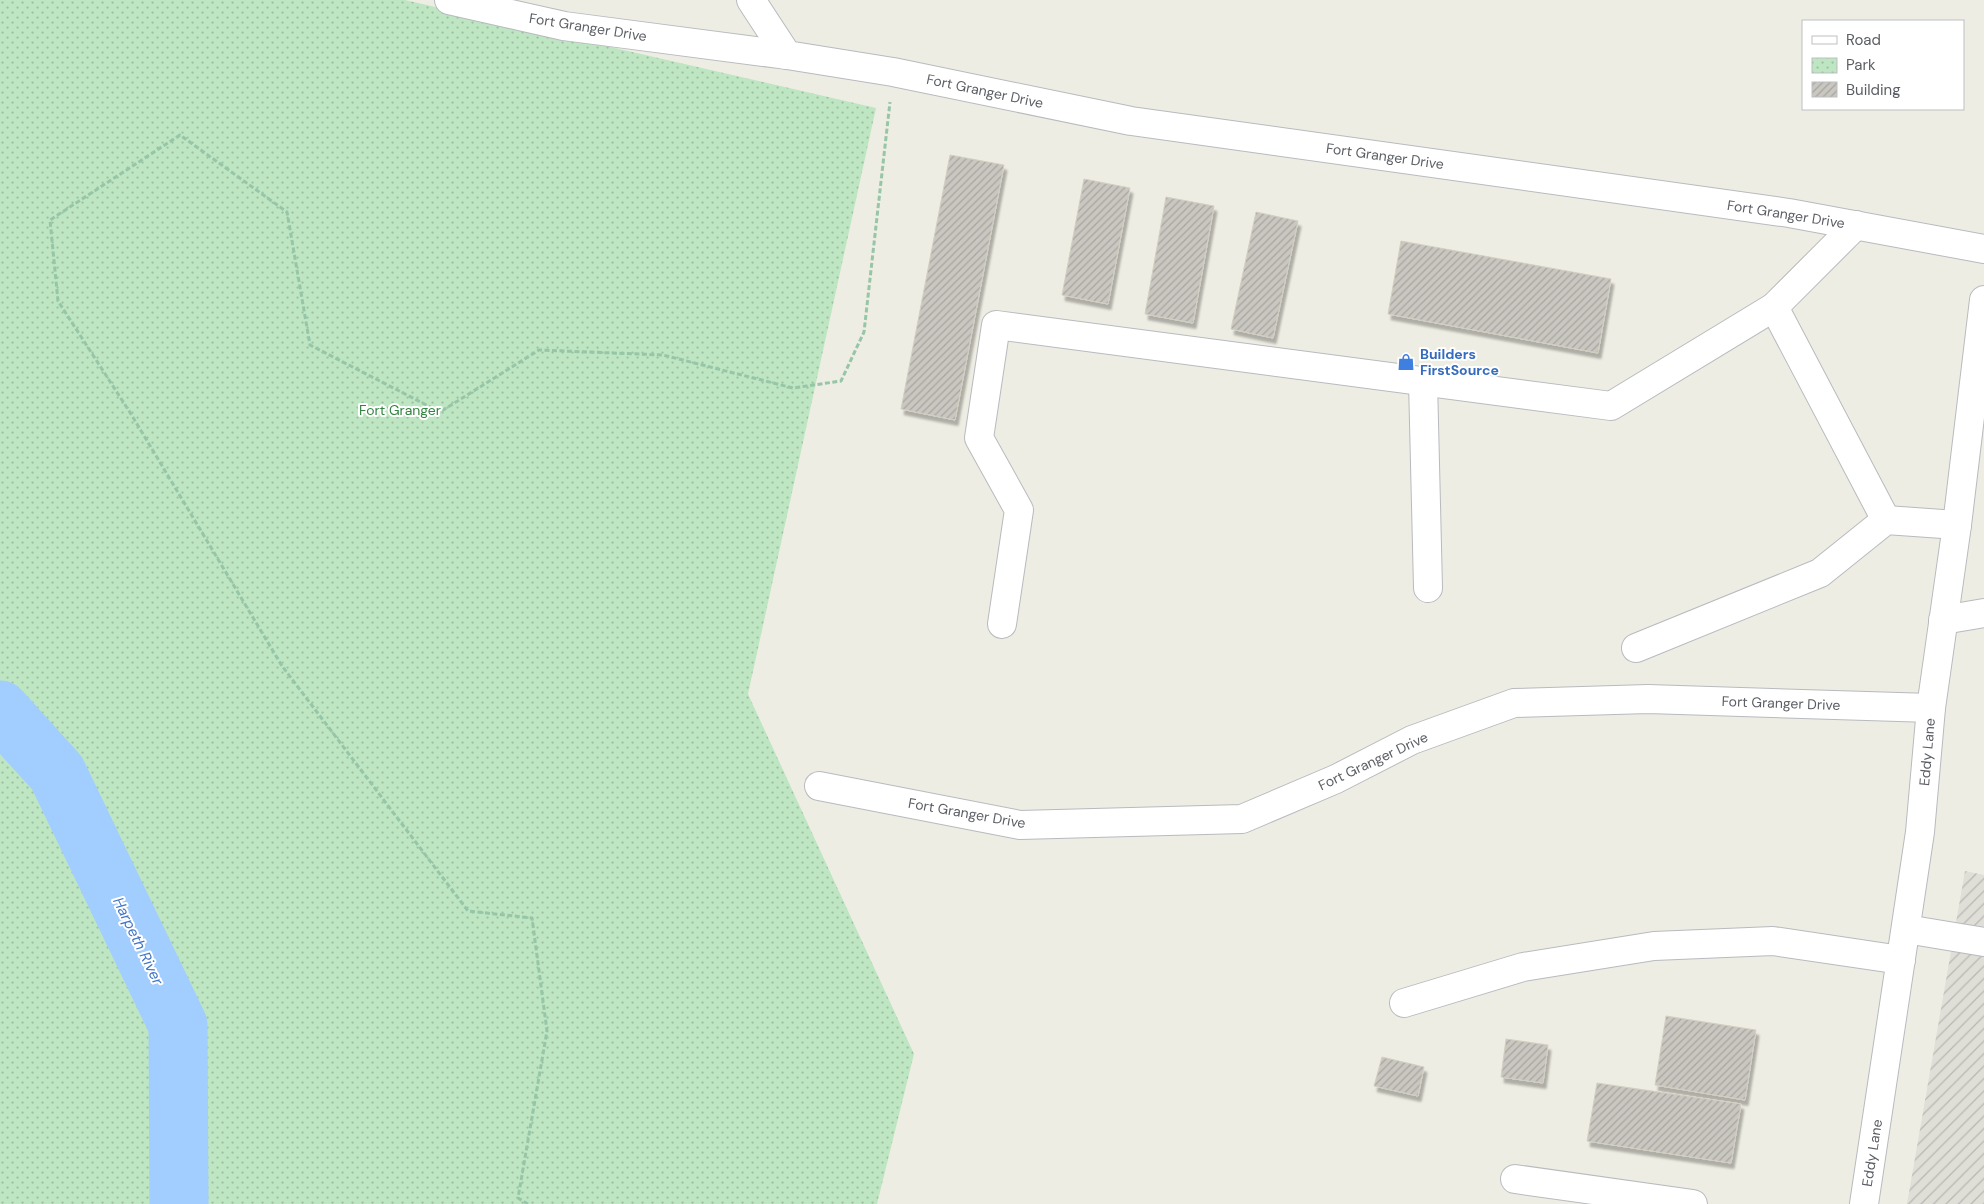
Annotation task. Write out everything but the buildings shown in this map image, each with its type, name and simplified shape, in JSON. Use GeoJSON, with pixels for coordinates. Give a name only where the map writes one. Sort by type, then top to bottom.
{"type":"FeatureCollection","features":[{"type":"Feature","properties":{"kind":"street","name":"Fort Granger Drive"},"geometry":{"type":"LineString","coordinates":[[449,0],[564,26],[787,55],[893,72],[1131,121],[1789,213],[1984,248]]}},
{"type":"Feature","properties":{"kind":"street"},"geometry":{"type":"LineString","coordinates":[[751,0],[787,55]]}},
{"type":"Feature","properties":{"kind":"street"},"geometry":{"type":"LineString","coordinates":[[1002,624],[1019,510],[979,438],[996,325],[1611,406],[1774,307],[1856,225]]}},
{"type":"Feature","properties":{"kind":"street","name":"Eddy Lane"},"geometry":{"type":"LineString","coordinates":[[1864,1204],[1920,832],[1931,708],[1957,525],[1984,300]]}},
{"type":"Feature","properties":{"kind":"street"},"geometry":{"type":"LineString","coordinates":[[1774,307],[1886,520]]}},
{"type":"Feature","properties":{"kind":"street"},"geometry":{"type":"LineString","coordinates":[[1423,381],[1428,588]]}},
{"type":"Feature","properties":{"kind":"street"},"geometry":{"type":"LineString","coordinates":[[1636,648],[1820,573],[1886,520],[1957,525]]}},
{"type":"Feature","properties":{"kind":"street"},"geometry":{"type":"LineString","coordinates":[[1944,620],[1984,613]]}},
{"type":"Feature","properties":{"kind":"street","name":"Fort Granger Drive"},"geometry":{"type":"LineString","coordinates":[[819,786],[1020,825],[1242,819],[1336,779],[1412,740],[1514,703],[1648,699],[1931,708]]}},
{"type":"Feature","properties":{"kind":"street"},"geometry":{"type":"LineString","coordinates":[[1906,929],[1984,942]]}},
{"type":"Feature","properties":{"kind":"street"},"geometry":{"type":"LineString","coordinates":[[1404,1003],[1523,967],[1654,946],[1772,941],[1901,960]]}},
{"type":"Feature","properties":{"kind":"street"},"geometry":{"type":"LineString","coordinates":[[1515,1179],[1693,1204]]}},
{"type":"Feature","properties":{"kind":"path"},"geometry":{"type":"LineString","coordinates":[[528,1204],[518,1198],[547,1032],[532,918],[468,911],[282,666],[131,414],[58,301],[50,220],[180,135],[287,212],[310,346],[440,412],[539,350],[663,355],[793,388],[841,381],[864,332],[893,72]]}},
{"type":"Feature","properties":{"kind":"shaded area"},"geometry":{"type":"Polygon","coordinates":[[[1965,871],[1984,875],[1984,1204],[1907,1204],[1965,871]]]}},
{"type":"Feature","properties":{"kind":"green space","name":"Fort Granger"},"geometry":{"type":"Polygon","coordinates":[[[0,0],[405,0],[876,108],[748,694],[914,1054],[877,1204],[0,1204],[0,0]]]}},
{"type":"Feature","properties":{"kind":"waterway","name":"Harpeth River"},"geometry":{"type":"LineString","coordinates":[[0,710],[57,773],[178,1025],[179,1204]]}},
{"type":"Feature","properties":{"kind":"place","name":"Builders FirstSource"},"geometry":{"type":"Point","coordinates":[1406,362]}}]}
